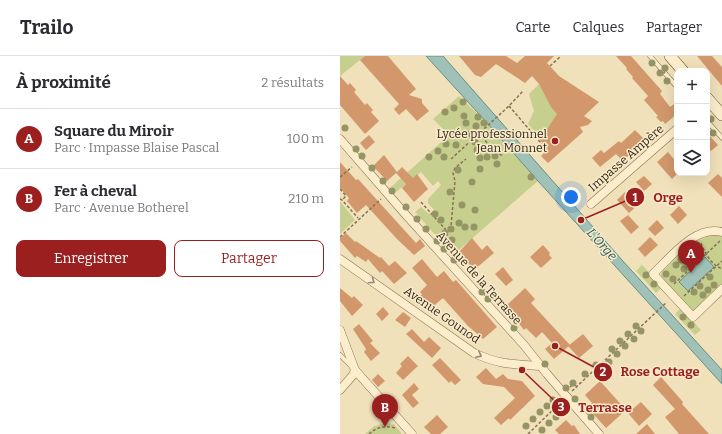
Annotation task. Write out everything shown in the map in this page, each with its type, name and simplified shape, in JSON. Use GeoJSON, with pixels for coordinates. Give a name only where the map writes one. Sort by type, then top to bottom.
{"type":"FeatureCollection","features":[{"type":"Feature","properties":{"kind":"street"},"geometry":{"type":"LineString","coordinates":[[670,56],[680,68]]}},
{"type":"Feature","properties":{"kind":"street"},"geometry":{"type":"LineString","coordinates":[[710,103],[722,115]]}},
{"type":"Feature","properties":{"kind":"street","name":"Impasse Ampère"},"geometry":{"type":"LineString","coordinates":[[591,204],[674,132]]}},
{"type":"Feature","properties":{"kind":"street","name":"Avenue de la Terrasse"},"geometry":{"type":"LineString","coordinates":[[340,139],[401,210],[524,345],[540,366],[599,434]]}},
{"type":"Feature","properties":{"kind":"street"},"geometry":{"type":"LineString","coordinates":[[722,232],[712,230],[693,237],[653,274],[693,317],[722,290]]}},
{"type":"Feature","properties":{"kind":"street","name":"Avenue Gounod"},"geometry":{"type":"LineString","coordinates":[[340,259],[474,353],[497,362],[522,366],[540,366]]}},
{"type":"Feature","properties":{"kind":"street"},"geometry":{"type":"LineString","coordinates":[[340,330],[355,370],[412,434]]}},
{"type":"Feature","properties":{"kind":"street"},"geometry":{"type":"LineString","coordinates":[[340,390],[353,375],[355,370]]}},
{"type":"Feature","properties":{"kind":"lane"},"geometry":{"type":"LineString","coordinates":[[650,56],[674,84]]}},
{"type":"Feature","properties":{"kind":"lane"},"geometry":{"type":"LineString","coordinates":[[710,124],[722,138]]}},
{"type":"Feature","properties":{"kind":"lane"},"geometry":{"type":"LineString","coordinates":[[340,355],[355,370]]}},
{"type":"Feature","properties":{"kind":"path"},"geometry":{"type":"LineString","coordinates":[[550,66],[561,56]]}},
{"type":"Feature","properties":{"kind":"path"},"geometry":{"type":"LineString","coordinates":[[451,159],[509,106],[523,91]]}},
{"type":"Feature","properties":{"kind":"path"},"geometry":{"type":"LineString","coordinates":[[509,106],[547,150]]}},
{"type":"Feature","properties":{"kind":"path"},"geometry":{"type":"LineString","coordinates":[[482,130],[485,140],[491,149],[503,156]]}},
{"type":"Feature","properties":{"kind":"path"},"geometry":{"type":"LineString","coordinates":[[421,202],[446,230],[451,226],[455,181],[453,173],[455,168],[466,160]]}},
{"type":"Feature","properties":{"kind":"path"},"geometry":{"type":"LineString","coordinates":[[340,177],[352,166]]}},
{"type":"Feature","properties":{"kind":"path"},"geometry":{"type":"LineString","coordinates":[[340,189],[346,196],[341,200],[358,218]]}},
{"type":"Feature","properties":{"kind":"path"},"geometry":{"type":"LineString","coordinates":[[340,236],[379,200]]}},
{"type":"Feature","properties":{"kind":"path"},"geometry":{"type":"LineString","coordinates":[[698,234],[705,254],[716,266],[722,269]]}},
{"type":"Feature","properties":{"kind":"path"},"geometry":{"type":"LineString","coordinates":[[668,290],[722,239]]}},
{"type":"Feature","properties":{"kind":"path"},"geometry":{"type":"LineString","coordinates":[[678,302],[722,261]]}},
{"type":"Feature","properties":{"kind":"path"},"geometry":{"type":"LineString","coordinates":[[572,392],[569,389],[574,384],[576,387],[667,302]]}},
{"type":"Feature","properties":{"kind":"path"},"geometry":{"type":"LineString","coordinates":[[528,434],[560,403]]}},
{"type":"Feature","properties":{"kind":"path"},"geometry":{"type":"LineString","coordinates":[[369,434],[374,429],[381,427],[388,426],[394,428]]}},
{"type":"Feature","properties":{"kind":"green space"},"geometry":{"type":"Polygon","coordinates":[[[340,56],[365,56],[340,76],[340,56]]]}},
{"type":"Feature","properties":{"kind":"green space"},"geometry":{"type":"Polygon","coordinates":[[[539,84],[562,119],[541,139],[528,124],[534,111],[529,94],[539,84]]]}},
{"type":"Feature","properties":{"kind":"green space"},"geometry":{"type":"Polygon","coordinates":[[[459,96],[488,124],[538,181],[453,255],[415,212],[421,207],[429,214],[434,210],[428,203],[428,199],[441,185],[438,181],[433,186],[421,172],[396,192],[391,187],[449,135],[433,119],[459,96]]]}},
{"type":"Feature","properties":{"kind":"green space"},"geometry":{"type":"Polygon","coordinates":[[[340,201],[355,220],[340,234],[340,201]]]}},
{"type":"Feature","properties":{"kind":"green space"},"geometry":{"type":"Polygon","coordinates":[[[710,235],[722,235],[722,286],[696,310],[692,311],[661,278],[661,273],[697,237],[700,240],[710,235]]]}},
{"type":"Feature","properties":{"kind":"green space"},"geometry":{"type":"Polygon","coordinates":[[[642,265],[663,287],[656,293],[636,271],[642,265]]]}},
{"type":"Feature","properties":{"kind":"green space"},"geometry":{"type":"Polygon","coordinates":[[[681,308],[701,330],[695,335],[675,314],[681,308]]]}},
{"type":"Feature","properties":{"kind":"green space"},"geometry":{"type":"Polygon","coordinates":[[[386,423],[394,424],[402,434],[365,434],[374,426],[386,423]]]}},
{"type":"Feature","properties":{"kind":"water","name":"L'Orge"},"geometry":{"type":"Polygon","coordinates":[[[426,56],[443,56],[622,260],[722,370],[722,384],[538,181],[426,56]]]}},
{"type":"Feature","properties":{"kind":"water"},"geometry":{"type":"Polygon","coordinates":[[[705,257],[714,267],[688,291],[679,282],[705,257]]]}},
{"type":"Feature","properties":{"kind":"building"},"geometry":{"type":"Polygon","coordinates":[[[365,56],[388,56],[416,89],[409,95],[422,99],[422,103],[429,111],[417,121],[406,109],[399,115],[394,109],[399,104],[360,60],[365,56]]]}},
{"type":"Feature","properties":{"kind":"building"},"geometry":{"type":"Polygon","coordinates":[[[459,56],[506,56],[517,63],[525,56],[554,56],[547,63],[559,76],[599,102],[584,116],[592,121],[588,125],[580,127],[583,132],[548,163],[541,156],[548,149],[540,140],[557,114],[551,107],[539,84],[532,76],[525,83],[496,64],[481,77],[475,75],[459,56]]]}},
{"type":"Feature","properties":{"kind":"building"},"geometry":{"type":"Polygon","coordinates":[[[616,56],[631,56],[662,91],[660,94],[670,107],[674,104],[674,116],[665,124],[656,117],[658,116],[644,100],[648,96],[632,78],[633,77],[626,69],[627,68],[616,56]]]}},
{"type":"Feature","properties":{"kind":"building"},"geometry":{"type":"Polygon","coordinates":[[[697,56],[712,56],[722,67],[722,86],[710,72],[710,68],[707,68],[697,56]]]}},
{"type":"Feature","properties":{"kind":"building"},"geometry":{"type":"Polygon","coordinates":[[[340,76],[348,85],[350,83],[356,90],[354,92],[365,105],[367,103],[373,110],[371,112],[379,121],[365,134],[340,105],[340,76]]]}},
{"type":"Feature","properties":{"kind":"building"},"geometry":{"type":"Polygon","coordinates":[[[635,130],[644,139],[629,152],[630,154],[623,161],[616,154],[600,167],[592,158],[601,150],[604,153],[619,141],[621,143],[635,130]]]}},
{"type":"Feature","properties":{"kind":"building"},"geometry":{"type":"Polygon","coordinates":[[[369,135],[375,142],[366,150],[360,143],[369,135]]]}},
{"type":"Feature","properties":{"kind":"building"},"geometry":{"type":"Polygon","coordinates":[[[710,136],[718,145],[711,151],[710,150],[710,136]]]}},
{"type":"Feature","properties":{"kind":"building"},"geometry":{"type":"Polygon","coordinates":[[[668,152],[674,159],[675,176],[672,179],[657,162],[668,152]]]}},
{"type":"Feature","properties":{"kind":"building"},"geometry":{"type":"Polygon","coordinates":[[[384,155],[397,172],[402,167],[413,178],[417,174],[428,189],[414,202],[402,188],[406,184],[396,173],[387,181],[373,166],[384,155]]]}},
{"type":"Feature","properties":{"kind":"building"},"geometry":{"type":"Polygon","coordinates":[[[340,162],[356,180],[358,179],[416,243],[420,239],[425,246],[414,255],[366,205],[357,213],[347,201],[349,198],[340,188],[340,162]]]}},
{"type":"Feature","properties":{"kind":"building"},"geometry":{"type":"Polygon","coordinates":[[[718,174],[722,178],[722,197],[708,183],[718,174]]]}},
{"type":"Feature","properties":{"kind":"building"},"geometry":{"type":"Polygon","coordinates":[[[644,176],[652,184],[644,191],[636,182],[644,176]]]}},
{"type":"Feature","properties":{"kind":"building"},"geometry":{"type":"Polygon","coordinates":[[[625,192],[637,206],[629,213],[617,200],[625,192]]]}},
{"type":"Feature","properties":{"kind":"building"},"geometry":{"type":"Polygon","coordinates":[[[679,206],[687,215],[678,224],[670,215],[679,206]]]}},
{"type":"Feature","properties":{"kind":"building"},"geometry":{"type":"Polygon","coordinates":[[[628,215],[639,227],[631,234],[620,221],[628,215]]]}},
{"type":"Feature","properties":{"kind":"building"},"geometry":{"type":"Polygon","coordinates":[[[657,220],[664,228],[655,236],[648,229],[657,220]]]}},
{"type":"Feature","properties":{"kind":"building"},"geometry":{"type":"Polygon","coordinates":[[[346,233],[355,242],[356,241],[380,258],[381,257],[389,266],[395,261],[407,273],[394,284],[382,271],[380,273],[368,259],[366,262],[357,256],[355,258],[340,241],[340,238],[346,233]]]}},
{"type":"Feature","properties":{"kind":"building"},"geometry":{"type":"Polygon","coordinates":[[[650,237],[658,245],[645,257],[638,249],[650,237]]]}},
{"type":"Feature","properties":{"kind":"building"},"geometry":{"type":"Polygon","coordinates":[[[472,238],[482,250],[487,245],[494,253],[474,270],[459,252],[472,238]]]}},
{"type":"Feature","properties":{"kind":"building"},"geometry":{"type":"Polygon","coordinates":[[[543,245],[550,253],[549,255],[552,258],[541,268],[530,257],[543,245]]]}},
{"type":"Feature","properties":{"kind":"building"},"geometry":{"type":"Polygon","coordinates":[[[422,259],[437,277],[444,271],[453,282],[456,280],[497,327],[483,339],[468,326],[443,298],[429,310],[419,298],[422,294],[420,292],[427,285],[412,268],[422,259]]]}},
{"type":"Feature","properties":{"kind":"building"},"geometry":{"type":"Polygon","coordinates":[[[503,267],[513,280],[506,286],[495,274],[503,267]]]}},
{"type":"Feature","properties":{"kind":"building"},"geometry":{"type":"Polygon","coordinates":[[[340,288],[352,298],[354,296],[363,305],[352,316],[340,301],[340,288]]]}},
{"type":"Feature","properties":{"kind":"building"},"geometry":{"type":"Polygon","coordinates":[[[525,288],[535,299],[531,303],[570,345],[554,359],[545,349],[552,343],[542,332],[536,338],[526,328],[524,330],[517,321],[519,319],[507,305],[525,288]]]}},
{"type":"Feature","properties":{"kind":"building"},"geometry":{"type":"Polygon","coordinates":[[[383,307],[389,314],[382,321],[376,314],[383,307]]]}},
{"type":"Feature","properties":{"kind":"building"},"geometry":{"type":"Polygon","coordinates":[[[403,312],[411,318],[405,327],[395,320],[403,312]]]}},
{"type":"Feature","properties":{"kind":"building"},"geometry":{"type":"Polygon","coordinates":[[[359,324],[373,341],[370,343],[380,353],[371,361],[364,352],[366,349],[353,329],[359,324]]]}},
{"type":"Feature","properties":{"kind":"building"},"geometry":{"type":"Polygon","coordinates":[[[412,329],[424,342],[429,337],[441,348],[432,358],[406,334],[412,329]]]}},
{"type":"Feature","properties":{"kind":"building"},"geometry":{"type":"Polygon","coordinates":[[[583,334],[593,346],[579,358],[568,346],[583,334]]]}},
{"type":"Feature","properties":{"kind":"building"},"geometry":{"type":"Polygon","coordinates":[[[408,356],[418,366],[403,380],[396,373],[402,366],[400,364],[408,356]]]}},
{"type":"Feature","properties":{"kind":"building"},"geometry":{"type":"Polygon","coordinates":[[[440,358],[461,380],[455,385],[451,381],[449,383],[432,365],[440,358]]]}},
{"type":"Feature","properties":{"kind":"building"},"geometry":{"type":"Polygon","coordinates":[[[486,368],[496,379],[503,374],[508,379],[522,381],[535,396],[510,420],[509,418],[501,425],[494,418],[515,398],[504,387],[483,384],[476,377],[486,368]]]}},
{"type":"Feature","properties":{"kind":"building"},"geometry":{"type":"Polygon","coordinates":[[[378,374],[385,381],[378,387],[372,380],[378,374]]]}},
{"type":"Feature","properties":{"kind":"building"},"geometry":{"type":"Polygon","coordinates":[[[661,377],[683,402],[682,404],[709,434],[679,434],[665,417],[675,409],[653,385],[661,377]]]}},
{"type":"Feature","properties":{"kind":"building"},"geometry":{"type":"Polygon","coordinates":[[[600,381],[626,410],[606,428],[587,407],[592,403],[585,395],[600,381]]]}},
{"type":"Feature","properties":{"kind":"building"},"geometry":{"type":"Polygon","coordinates":[[[414,383],[419,389],[412,395],[419,403],[413,408],[402,395],[414,383]]]}},
{"type":"Feature","properties":{"kind":"building"},"geometry":{"type":"Polygon","coordinates":[[[641,402],[652,414],[639,426],[628,413],[641,402]]]}},
{"type":"Feature","properties":{"kind":"building"},"geometry":{"type":"Polygon","coordinates":[[[437,415],[448,427],[440,434],[431,434],[424,427],[437,415]]]}},
{"type":"Feature","properties":{"kind":"building"},"geometry":{"type":"Polygon","coordinates":[[[566,420],[572,426],[574,425],[580,434],[559,434],[555,430],[566,420]]]}},
{"type":"Feature","properties":{"kind":"building"},"geometry":{"type":"Polygon","coordinates":[[[647,424],[655,434],[636,434],[647,424]]]}},
{"type":"Feature","properties":{"kind":"place","name":"Lycée professionnel Jean Monnet"},"geometry":{"type":"Point","coordinates":[555,141]}},
{"type":"Feature","properties":{"kind":"place","name":"Orge"},"geometry":{"type":"Point","coordinates":[581,220]}},
{"type":"Feature","properties":{"kind":"place","name":"Square du Miroir"},"geometry":{"type":"Point","coordinates":[691,273]}},
{"type":"Feature","properties":{"kind":"place","name":"Rose Cottage"},"geometry":{"type":"Point","coordinates":[555,346]}},
{"type":"Feature","properties":{"kind":"place","name":"Terrasse"},"geometry":{"type":"Point","coordinates":[522,370]}},
{"type":"Feature","properties":{"kind":"place","name":"Fer à cheval"},"geometry":{"type":"Point","coordinates":[385,427]}}]}
